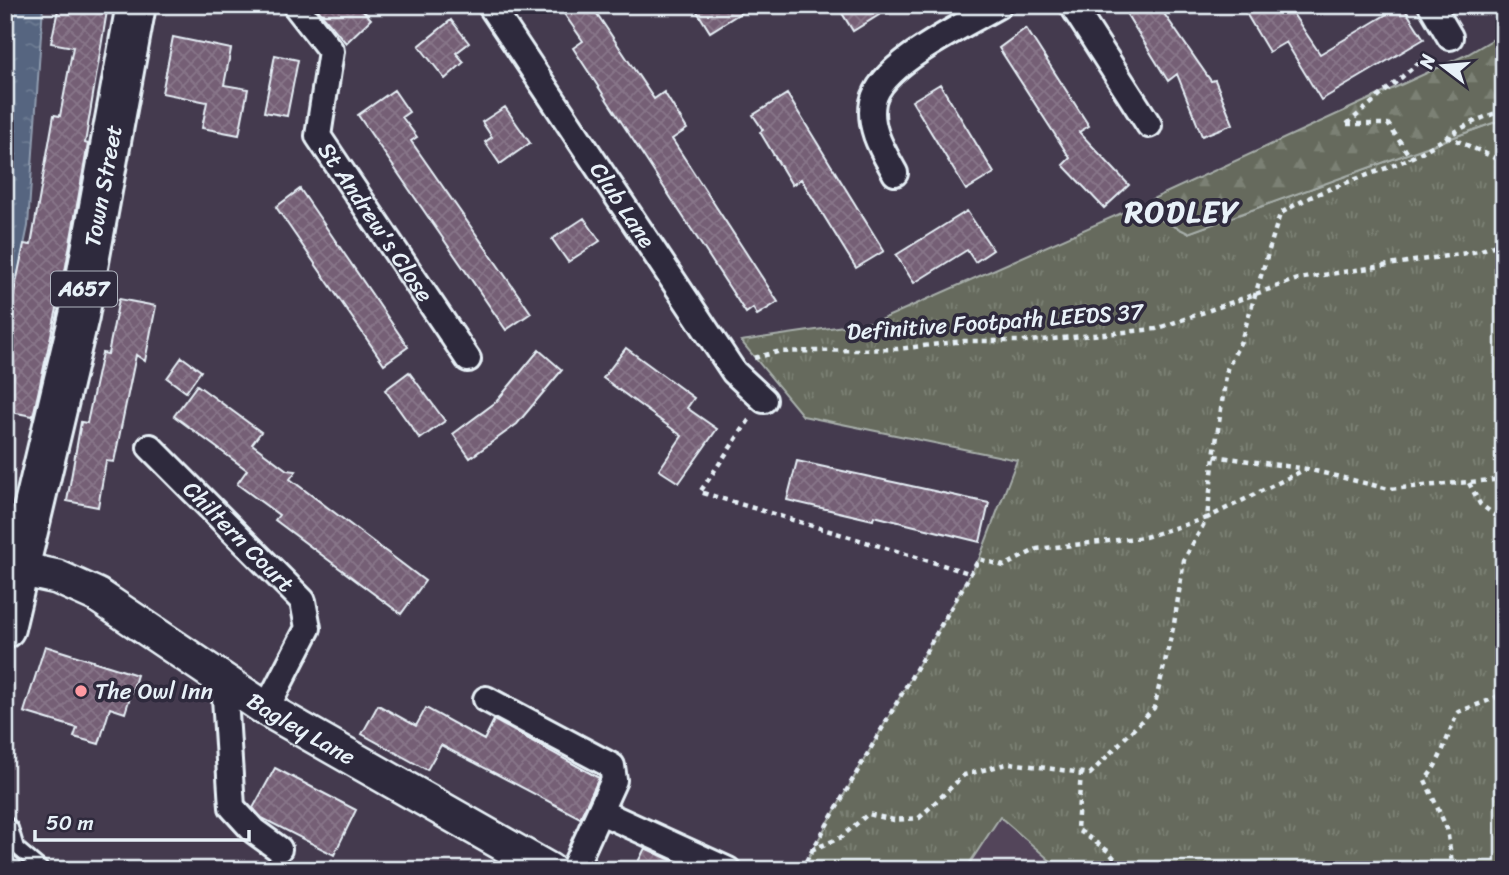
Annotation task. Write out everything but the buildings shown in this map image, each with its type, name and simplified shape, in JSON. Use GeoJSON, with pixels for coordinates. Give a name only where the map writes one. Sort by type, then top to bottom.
{"type":"FeatureCollection","features":[{"type":"Feature","properties":{"kind":"main road","name":"Town Street"},"geometry":{"type":"LineString","coordinates":[[14,581],[79,316],[136,5]]}},
{"type":"Feature","properties":{"kind":"main road","name":"A657"},"geometry":{"type":"LineString","coordinates":[[5,628],[14,581]]}},
{"type":"Feature","properties":{"kind":"street","name":"St Andrew's Close"},"geometry":{"type":"LineString","coordinates":[[295,5],[331,51],[318,136],[468,359]]}},
{"type":"Feature","properties":{"kind":"street","name":"Club Lane"},"geometry":{"type":"LineString","coordinates":[[490,5],[734,372],[764,400]]}},
{"type":"Feature","properties":{"kind":"street"},"geometry":{"type":"LineString","coordinates":[[895,173],[878,142],[872,119],[873,102],[880,83],[895,68],[999,5]]}},
{"type":"Feature","properties":{"kind":"street"},"geometry":{"type":"LineString","coordinates":[[1072,5],[1149,125]]}},
{"type":"Feature","properties":{"kind":"street"},"geometry":{"type":"LineString","coordinates":[[1431,5],[1450,37]]}},
{"type":"Feature","properties":{"kind":"street","name":"Chiltern Court"},"geometry":{"type":"LineString","coordinates":[[150,447],[303,601],[308,628],[266,709]]}},
{"type":"Feature","properties":{"kind":"street","name":"Bagley Lane"},"geometry":{"type":"LineString","coordinates":[[14,581],[57,577],[97,594],[266,709],[549,870]]}},
{"type":"Feature","properties":{"kind":"street"},"geometry":{"type":"LineString","coordinates":[[224,682],[232,807],[254,831],[278,849]]}},
{"type":"Feature","properties":{"kind":"street"},"geometry":{"type":"LineString","coordinates":[[486,699],[611,766],[614,779],[573,870]]}},
{"type":"Feature","properties":{"kind":"street"},"geometry":{"type":"LineString","coordinates":[[601,812],[728,870]]}},
{"type":"Feature","properties":{"kind":"lane"},"geometry":{"type":"LineString","coordinates":[[5,824],[12,828],[17,848],[43,870]]}},
{"type":"Feature","properties":{"kind":"path"},"geometry":{"type":"LineString","coordinates":[[1411,158],[1388,124],[1347,124],[1450,37]]}},
{"type":"Feature","properties":{"kind":"path"},"geometry":{"type":"LineString","coordinates":[[811,850],[840,838],[868,814],[894,820],[919,818],[964,775],[1010,763],[1090,774],[1154,708],[1174,624],[1184,561],[1207,517],[1227,369],[1241,341],[1280,214],[1310,194],[1411,158],[1478,117],[1504,111]]}},
{"type":"Feature","properties":{"kind":"path"},"geometry":{"type":"LineString","coordinates":[[1447,136],[1504,162]]}},
{"type":"Feature","properties":{"kind":"path","name":"Definitive Footpath LEEDS 37"},"geometry":{"type":"LineString","coordinates":[[734,372],[749,359],[777,352],[898,349],[964,341],[1031,341],[1156,329],[1298,279],[1479,251],[1504,242]]}},
{"type":"Feature","properties":{"kind":"path"},"geometry":{"type":"LineString","coordinates":[[764,400],[700,492],[969,573]]}},
{"type":"Feature","properties":{"kind":"path"},"geometry":{"type":"LineString","coordinates":[[1214,456],[1307,469],[1388,489],[1504,479]]}},
{"type":"Feature","properties":{"kind":"path"},"geometry":{"type":"LineString","coordinates":[[801,870],[979,559],[1004,566],[1037,549],[1145,537],[1207,517],[1307,469]]}},
{"type":"Feature","properties":{"kind":"path"},"geometry":{"type":"LineString","coordinates":[[1469,483],[1480,504],[1504,522]]}},
{"type":"Feature","properties":{"kind":"path"},"geometry":{"type":"LineString","coordinates":[[1453,870],[1447,829],[1425,780],[1438,765],[1445,738],[1458,712],[1494,698],[1504,690]]}},
{"type":"Feature","properties":{"kind":"path"},"geometry":{"type":"LineString","coordinates":[[1081,772],[1077,829],[1108,851],[1124,870]]}},
{"type":"Feature","properties":{"kind":"shaded area"},"geometry":{"type":"Polygon","coordinates":[[[1000,817],[1061,870],[965,870],[1000,817]]]}},
{"type":"Feature","properties":{"kind":"green space"},"geometry":{"type":"Polygon","coordinates":[[[1504,33],[1504,119],[1188,233],[1135,207],[1468,54],[1504,33]]]}},
{"type":"Feature","properties":{"kind":"green space"},"geometry":{"type":"Polygon","coordinates":[[[1504,119],[1504,870],[1061,870],[1000,817],[965,870],[801,870],[979,559],[1017,460],[803,416],[741,341],[878,321],[1135,207],[1188,233],[1504,119]]]}},
{"type":"Feature","properties":{"kind":"water"},"geometry":{"type":"Polygon","coordinates":[[[5,5],[43,5],[28,226],[5,337],[5,5]]]}},
{"type":"Feature","properties":{"kind":"place","name":"The Owl Inn"},"geometry":{"type":"Point","coordinates":[81,691]}},
{"type":"Feature","properties":{"kind":"district","name":"RODLEY"},"geometry":{"type":"Point","coordinates":[1182,212]}}]}
